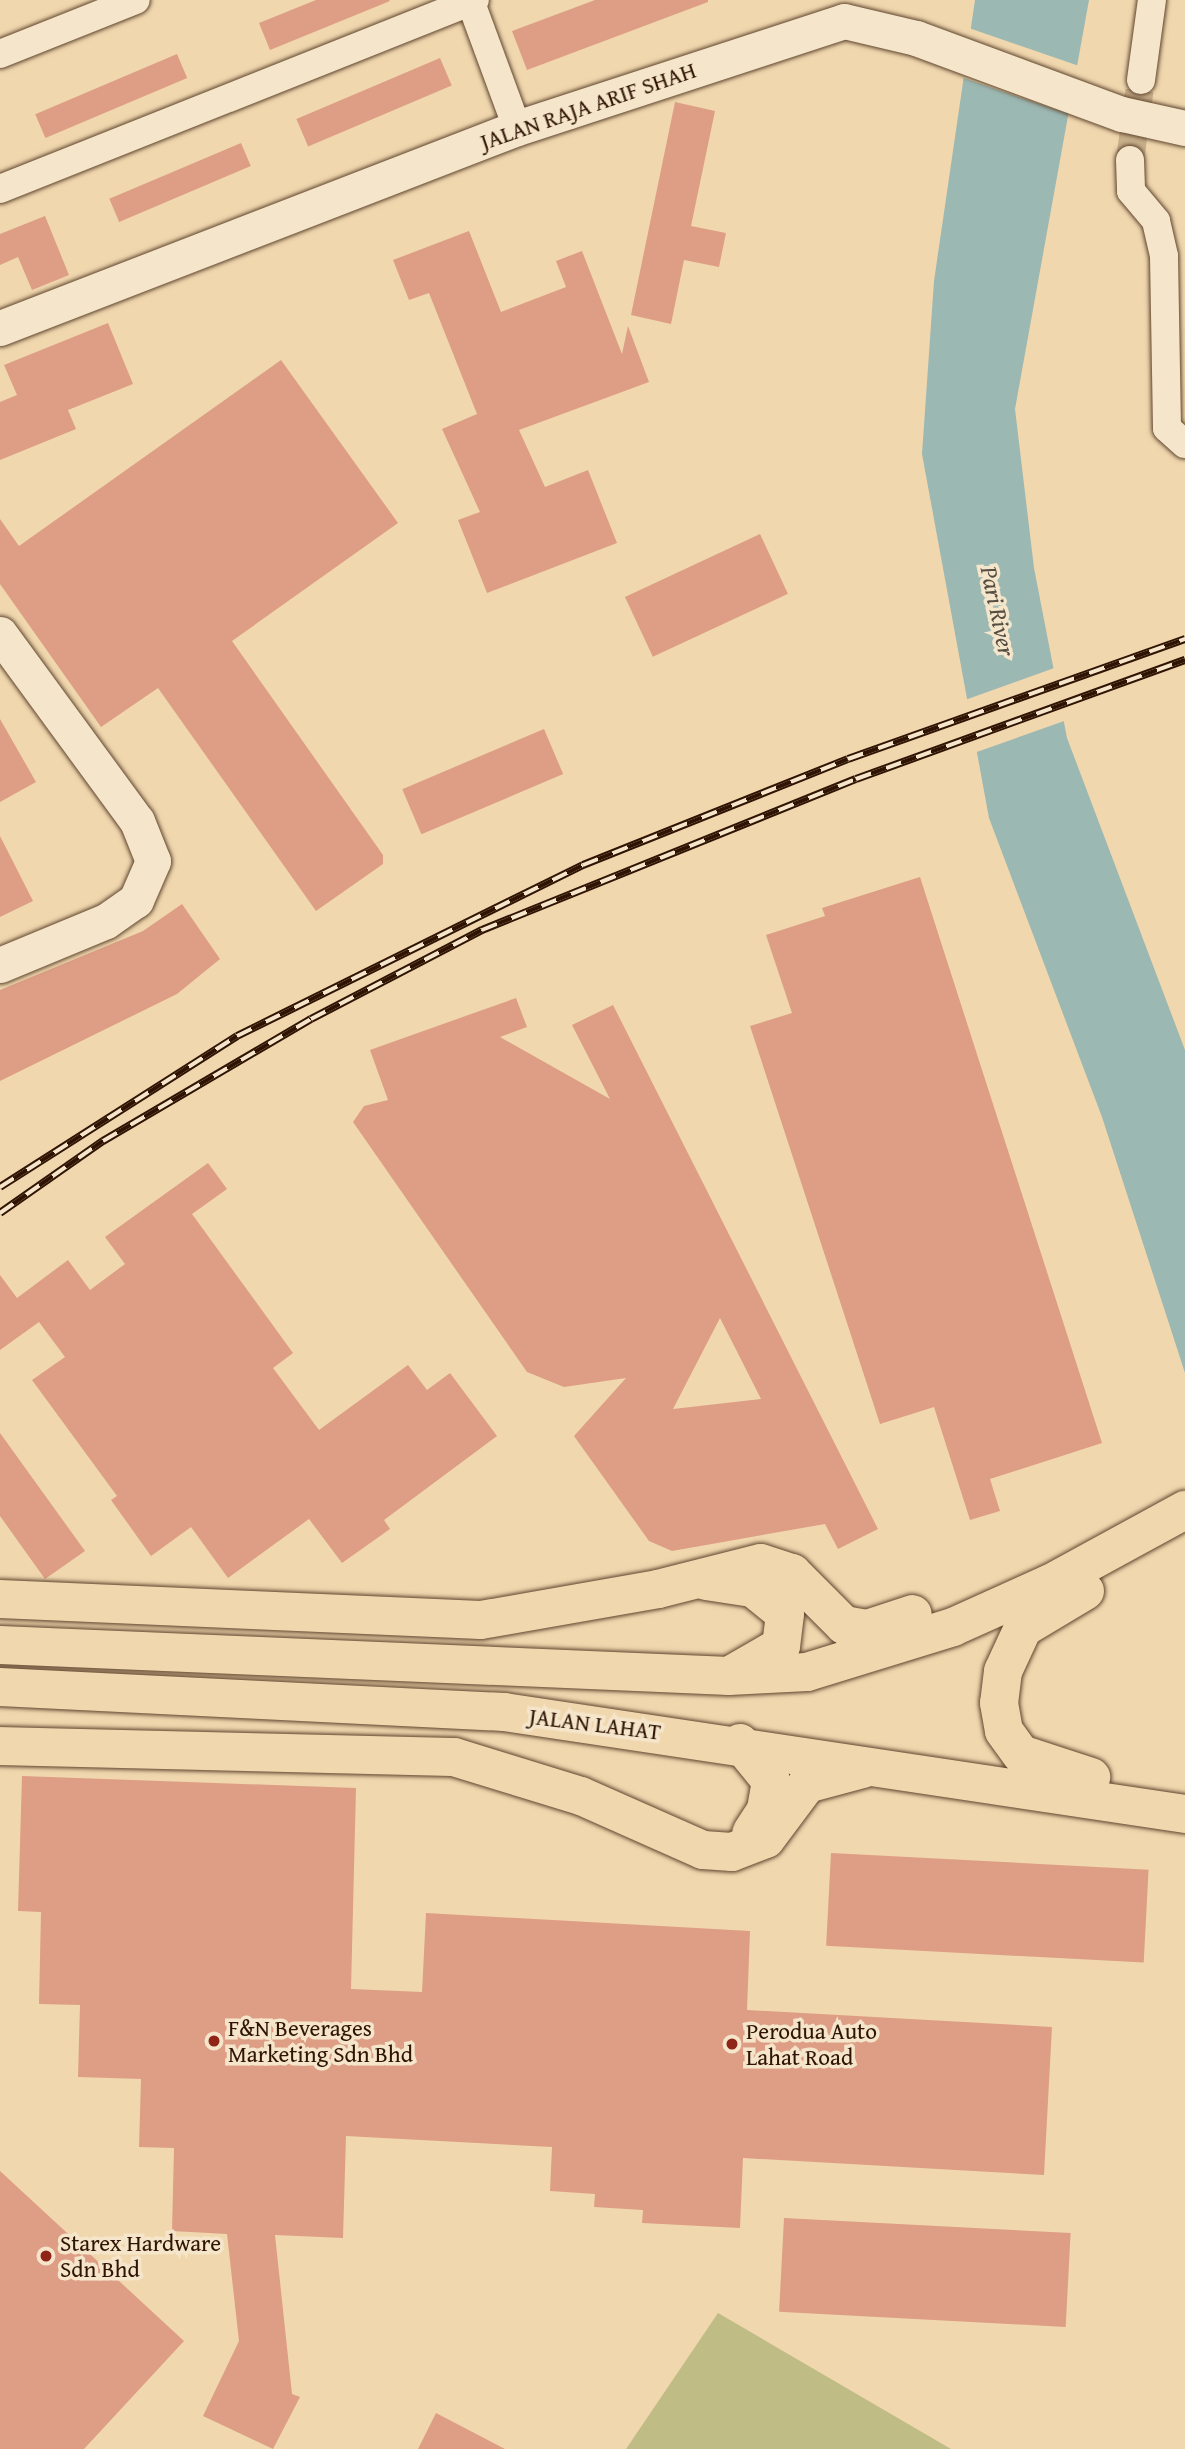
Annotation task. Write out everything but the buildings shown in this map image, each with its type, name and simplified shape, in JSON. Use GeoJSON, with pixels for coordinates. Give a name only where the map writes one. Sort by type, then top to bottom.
{"type":"FeatureCollection","features":[{"type":"Feature","properties":{"kind":"main road"},"geometry":{"type":"LineString","coordinates":[[0,1644],[729,1676],[830,1667],[953,1627],[1051,1583],[1185,1511]]}},
{"type":"Feature","properties":{"kind":"main road"},"geometry":{"type":"LineString","coordinates":[[1185,1511],[1098,1584],[1023,1628],[1003,1671],[999,1703],[1004,1731],[1015,1746],[1046,1767],[1185,1798]]}},
{"type":"Feature","properties":{"kind":"main road"},"geometry":{"type":"LineString","coordinates":[[0,1599],[481,1620],[774,1565],[792,1573],[828,1614],[855,1629],[980,1594],[1051,1583]]}},
{"type":"Feature","properties":{"kind":"main road"},"geometry":{"type":"LineString","coordinates":[[688,1580],[753,1588],[785,1614],[781,1646],[729,1676]]}},
{"type":"Feature","properties":{"kind":"main road","name":"JALAN LAHAT"},"geometry":{"type":"LineString","coordinates":[[0,1687],[504,1712],[740,1743],[1185,1814]]}},
{"type":"Feature","properties":{"kind":"main road"},"geometry":{"type":"LineString","coordinates":[[732,1852],[760,1821],[771,1793],[768,1772],[740,1743]]}},
{"type":"Feature","properties":{"kind":"main road"},"geometry":{"type":"LineString","coordinates":[[0,1746],[454,1757],[581,1796],[703,1850],[732,1852],[766,1839],[807,1784],[886,1766]]}},
{"type":"Feature","properties":{"kind":"street"},"geometry":{"type":"LineString","coordinates":[[0,54],[136,0]]}},
{"type":"Feature","properties":{"kind":"street"},"geometry":{"type":"LineString","coordinates":[[1141,80],[1152,0]]}},
{"type":"Feature","properties":{"kind":"street"},"geometry":{"type":"LineString","coordinates":[[0,189],[472,1],[517,128]]}},
{"type":"Feature","properties":{"kind":"street","name":"JALAN RAJA ARIF SHAH"},"geometry":{"type":"LineString","coordinates":[[0,328],[517,128],[851,10],[915,38],[1084,100],[1185,128]]}},
{"type":"Feature","properties":{"kind":"street"},"geometry":{"type":"LineString","coordinates":[[1130,160],[1131,191],[1156,221],[1164,256],[1167,428],[1185,444]]}},
{"type":"Feature","properties":{"kind":"street"},"geometry":{"type":"LineString","coordinates":[[0,634],[137,821],[153,861],[149,883],[106,921],[0,965]]}},
{"type":"Feature","properties":{"kind":"shaded area"},"geometry":{"type":"Polygon","coordinates":[[[718,2313],[951,2449],[626,2449],[718,2313]]]}},
{"type":"Feature","properties":{"kind":"water","name":"Pari River"},"geometry":{"type":"Polygon","coordinates":[[[975,0],[1089,0],[1015,409],[1034,568],[1067,738],[1185,1050],[1185,1373],[1102,1117],[989,818],[922,454],[934,281],[975,0]]]}},
{"type":"Feature","properties":{"kind":"pier"},"geometry":{"type":"Polygon","coordinates":[[[966,27],[1081,67],[1065,113],[950,73],[966,27]]]}},
{"type":"Feature","properties":{"kind":"pier"},"geometry":{"type":"Polygon","coordinates":[[[1057,667],[1067,720],[974,753],[965,700],[1057,667]]]}},
{"type":"Feature","properties":{"kind":"tunnel"},"geometry":{"type":"LineString","coordinates":[[1130,160],[1141,80]]}},
{"type":"Feature","properties":{"kind":"railway"},"geometry":{"type":"LineString","coordinates":[[0,1187],[237,1036],[583,865],[848,759],[1185,639]]}},
{"type":"Feature","properties":{"kind":"railway"},"geometry":{"type":"LineString","coordinates":[[0,1213],[103,1141],[311,1019],[482,930],[856,779],[1185,660]]}},
{"type":"Feature","properties":{"kind":"place","name":"F&N Beverages Marketing Sdn Bhd"},"geometry":{"type":"Point","coordinates":[214,2041]}},
{"type":"Feature","properties":{"kind":"place","name":"Perodua Auto Lahat Road"},"geometry":{"type":"Point","coordinates":[732,2044]}},
{"type":"Feature","properties":{"kind":"place","name":"Starex Hardware Sdn Bhd"},"geometry":{"type":"Point","coordinates":[46,2256]}}]}
